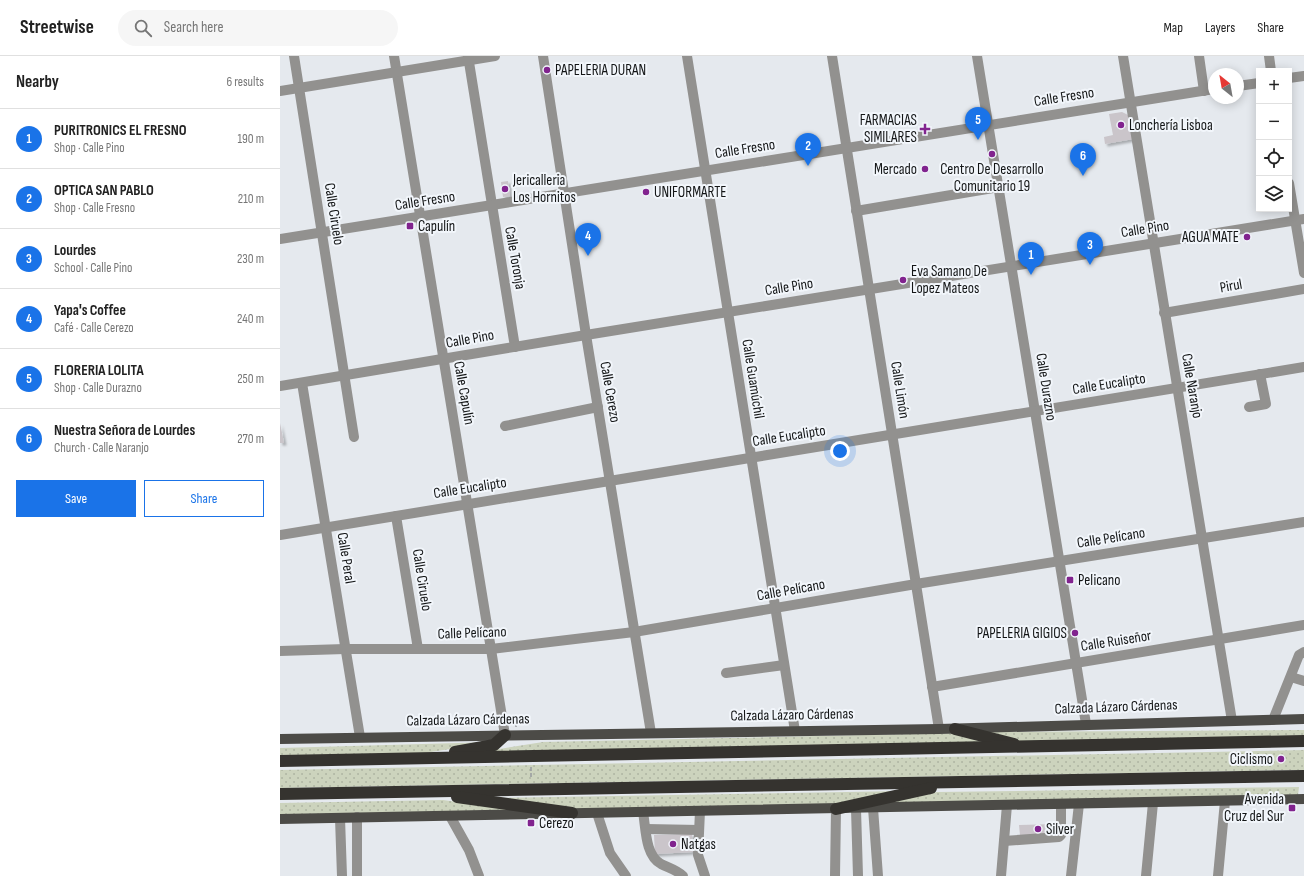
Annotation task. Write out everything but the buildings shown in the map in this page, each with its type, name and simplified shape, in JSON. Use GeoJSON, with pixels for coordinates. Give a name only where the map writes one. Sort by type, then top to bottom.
{"type":"FeatureCollection","features":[{"type":"Feature","properties":{"kind":"highway"},"geometry":{"type":"LineString","coordinates":[[955,729],[1029,748]]}},
{"type":"Feature","properties":{"kind":"highway"},"geometry":{"type":"LineString","coordinates":[[412,759],[494,745],[505,735]]}},
{"type":"Feature","properties":{"kind":"highway"},"geometry":{"type":"LineString","coordinates":[[280,761],[1029,748],[1304,741]]}},
{"type":"Feature","properties":{"kind":"highway"},"geometry":{"type":"LineString","coordinates":[[280,794],[1304,776]]}},
{"type":"Feature","properties":{"kind":"highway"},"geometry":{"type":"LineString","coordinates":[[836,809],[956,782]]}},
{"type":"Feature","properties":{"kind":"highway"},"geometry":{"type":"LineString","coordinates":[[420,792],[572,814]]}},
{"type":"Feature","properties":{"kind":"main road","name":"Calzada Lázaro Cárdenas"},"geometry":{"type":"LineString","coordinates":[[280,739],[955,729],[1086,724],[1304,719]]}},
{"type":"Feature","properties":{"kind":"main road"},"geometry":{"type":"LineString","coordinates":[[280,819],[1007,806],[1304,798]]}},
{"type":"Feature","properties":{"kind":"street","name":"Calle Ciruelo"},"geometry":{"type":"LineString","coordinates":[[294,56],[354,437]]}},
{"type":"Feature","properties":{"kind":"street","name":"Calle Capulín"},"geometry":{"type":"LineString","coordinates":[[394,56],[505,735]]}},
{"type":"Feature","properties":{"kind":"street"},"geometry":{"type":"LineString","coordinates":[[280,91],[468,58],[495,56]]}},
{"type":"Feature","properties":{"kind":"street","name":"Calle Cerezo"},"geometry":{"type":"LineString","coordinates":[[543,56],[586,335],[651,733]]}},
{"type":"Feature","properties":{"kind":"street","name":"Calle Guamúchil"},"geometry":{"type":"LineString","coordinates":[[687,56],[795,731]]}},
{"type":"Feature","properties":{"kind":"street","name":"Calle Limón"},"geometry":{"type":"LineString","coordinates":[[832,56],[939,729]]}},
{"type":"Feature","properties":{"kind":"street","name":"Calle Durazno"},"geometry":{"type":"LineString","coordinates":[[977,56],[1086,724]]}},
{"type":"Feature","properties":{"kind":"street","name":"Calle Naranjo"},"geometry":{"type":"LineString","coordinates":[[1123,56],[1232,720]]}},
{"type":"Feature","properties":{"kind":"street"},"geometry":{"type":"LineString","coordinates":[[1199,56],[1208,87]]}},
{"type":"Feature","properties":{"kind":"street"},"geometry":{"type":"LineString","coordinates":[[1269,56],[1271,68]]}},
{"type":"Feature","properties":{"kind":"street","name":"Calle Toronja"},"geometry":{"type":"LineString","coordinates":[[468,58],[515,347]]}},
{"type":"Feature","properties":{"kind":"street"},"geometry":{"type":"LineString","coordinates":[[1292,78],[1304,76]]}},
{"type":"Feature","properties":{"kind":"street"},"geometry":{"type":"LineString","coordinates":[[1244,85],[1256,83]]}},
{"type":"Feature","properties":{"kind":"street","name":"Calle Fresno"},"geometry":{"type":"LineString","coordinates":[[280,239],[491,206],[988,124],[1208,90]]}},
{"type":"Feature","properties":{"kind":"street"},"geometry":{"type":"LineString","coordinates":[[856,211],[999,187]]}},
{"type":"Feature","properties":{"kind":"street"},"geometry":{"type":"LineString","coordinates":[[1292,193],[1300,220],[1304,273]]}},
{"type":"Feature","properties":{"kind":"street","name":"Calle Pino"},"geometry":{"type":"LineString","coordinates":[[280,386],[868,289],[1300,220]]}},
{"type":"Feature","properties":{"kind":"street","name":"Pirul"},"geometry":{"type":"LineString","coordinates":[[1164,313],[1304,289]]}},
{"type":"Feature","properties":{"kind":"street","name":"Calle Eucalipto"},"geometry":{"type":"LineString","coordinates":[[280,535],[1304,367]]}},
{"type":"Feature","properties":{"kind":"street"},"geometry":{"type":"LineString","coordinates":[[1249,407],[1266,404],[1260,374]]}},
{"type":"Feature","properties":{"kind":"street","name":"Calle Peral"},"geometry":{"type":"LineString","coordinates":[[302,382],[360,738]]}},
{"type":"Feature","properties":{"kind":"street"},"geometry":{"type":"LineString","coordinates":[[505,426],[598,407]]}},
{"type":"Feature","properties":{"kind":"street","name":"Calle Ciruelo"},"geometry":{"type":"LineString","coordinates":[[396,516],[418,650]]}},
{"type":"Feature","properties":{"kind":"street","name":"Calle Pelícano"},"geometry":{"type":"LineString","coordinates":[[280,651],[345,649],[491,649],[634,632],[916,584],[1304,522]]}},
{"type":"Feature","properties":{"kind":"street","name":"Calle Ruiseñor"},"geometry":{"type":"LineString","coordinates":[[932,687],[1304,625]]}},
{"type":"Feature","properties":{"kind":"street"},"geometry":{"type":"LineString","coordinates":[[1273,720],[1299,655],[1304,652]]}},
{"type":"Feature","properties":{"kind":"street"},"geometry":{"type":"LineString","coordinates":[[726,673],[784,665]]}},
{"type":"Feature","properties":{"kind":"street"},"geometry":{"type":"LineString","coordinates":[[1291,677],[1304,681]]}},
{"type":"Feature","properties":{"kind":"street"},"geometry":{"type":"LineString","coordinates":[[1218,876],[1226,801]]}},
{"type":"Feature","properties":{"kind":"street"},"geometry":{"type":"LineString","coordinates":[[1146,876],[1153,803]]}},
{"type":"Feature","properties":{"kind":"street"},"geometry":{"type":"LineString","coordinates":[[1004,841],[1059,837],[1061,835],[1061,804]]}},
{"type":"Feature","properties":{"kind":"street"},"geometry":{"type":"LineString","coordinates":[[1071,876],[1079,804]]}},
{"type":"Feature","properties":{"kind":"street"},"geometry":{"type":"LineString","coordinates":[[1001,876],[1007,806]]}},
{"type":"Feature","properties":{"kind":"street"},"geometry":{"type":"LineString","coordinates":[[856,808],[858,876]]}},
{"type":"Feature","properties":{"kind":"street"},"geometry":{"type":"LineString","coordinates":[[873,808],[878,876]]}},
{"type":"Feature","properties":{"kind":"street"},"geometry":{"type":"LineString","coordinates":[[835,876],[836,809]]}},
{"type":"Feature","properties":{"kind":"street"},"geometry":{"type":"LineString","coordinates":[[700,811],[698,855],[705,876]]}},
{"type":"Feature","properties":{"kind":"street"},"geometry":{"type":"LineString","coordinates":[[643,812],[649,848],[654,857],[660,863],[683,876]]}},
{"type":"Feature","properties":{"kind":"street"},"geometry":{"type":"LineString","coordinates":[[597,813],[610,853],[626,876]]}},
{"type":"Feature","properties":{"kind":"street"},"geometry":{"type":"LineString","coordinates":[[450,816],[469,850],[479,876]]}},
{"type":"Feature","properties":{"kind":"street"},"geometry":{"type":"LineString","coordinates":[[357,817],[357,876]]}},
{"type":"Feature","properties":{"kind":"street"},"geometry":{"type":"LineString","coordinates":[[340,818],[342,876]]}},
{"type":"Feature","properties":{"kind":"street"},"geometry":{"type":"LineString","coordinates":[[646,829],[699,830]]}},
{"type":"Feature","properties":{"kind":"path"},"geometry":{"type":"LineString","coordinates":[[516,722],[529,723],[530,730]]}},
{"type":"Feature","properties":{"kind":"path"},"geometry":{"type":"LineString","coordinates":[[530,762],[531,785]]}},
{"type":"Feature","properties":{"kind":"green space"},"geometry":{"type":"Polygon","coordinates":[[[1304,730],[1304,737],[1032,745],[985,732],[1304,730]]]}},
{"type":"Feature","properties":{"kind":"green space"},"geometry":{"type":"Polygon","coordinates":[[[953,733],[997,746],[462,755],[543,742],[953,733]]]}},
{"type":"Feature","properties":{"kind":"green space"},"geometry":{"type":"Polygon","coordinates":[[[494,742],[412,755],[280,756],[280,748],[494,742]]]}},
{"type":"Feature","properties":{"kind":"green space"},"geometry":{"type":"Polygon","coordinates":[[[1304,750],[1304,770],[280,788],[280,770],[1304,750]]]}},
{"type":"Feature","properties":{"kind":"green space"},"geometry":{"type":"Polygon","coordinates":[[[1299,787],[1298,795],[874,805],[937,792],[1299,787]]]}},
{"type":"Feature","properties":{"kind":"green space"},"geometry":{"type":"Polygon","coordinates":[[[903,791],[835,805],[571,810],[496,798],[903,791]]]}},
{"type":"Feature","properties":{"kind":"green space"},"geometry":{"type":"Polygon","coordinates":[[[443,800],[516,810],[280,815],[280,803],[443,800]]]}},
{"type":"Feature","properties":{"kind":"place","name":"PAPELERIA DURAN"},"geometry":{"type":"Point","coordinates":[547,70]}},
{"type":"Feature","properties":{"kind":"place","name":"Lonchería Lisboa"},"geometry":{"type":"Point","coordinates":[1121,125]}},
{"type":"Feature","properties":{"kind":"place","name":"FARMACIAS SIMILARES"},"geometry":{"type":"Point","coordinates":[925,129]}},
{"type":"Feature","properties":{"kind":"place","name":"FLORERIA LOLITA"},"geometry":{"type":"Point","coordinates":[978,140]}},
{"type":"Feature","properties":{"kind":"place","name":"Centro De Desarrollo Comunitario 19"},"geometry":{"type":"Point","coordinates":[992,154]}},
{"type":"Feature","properties":{"kind":"place","name":"OPTICA SAN PABLO"},"geometry":{"type":"Point","coordinates":[808,166]}},
{"type":"Feature","properties":{"kind":"place","name":"Mercado"},"geometry":{"type":"Point","coordinates":[925,169]}},
{"type":"Feature","properties":{"kind":"place","name":"Nuestra Señora de Lourdes"},"geometry":{"type":"Point","coordinates":[1083,176]}},
{"type":"Feature","properties":{"kind":"place","name":"Jericalleria Los Hornitos"},"geometry":{"type":"Point","coordinates":[505,189]}},
{"type":"Feature","properties":{"kind":"place","name":"UNIFORMARTE"},"geometry":{"type":"Point","coordinates":[646,192]}},
{"type":"Feature","properties":{"kind":"place","name":"Capulín"},"geometry":{"type":"Point","coordinates":[410,226]}},
{"type":"Feature","properties":{"kind":"place","name":"AGUA MATE"},"geometry":{"type":"Point","coordinates":[1247,237]}},
{"type":"Feature","properties":{"kind":"place","name":"Yapa's Coffee"},"geometry":{"type":"Point","coordinates":[588,256]}},
{"type":"Feature","properties":{"kind":"place","name":"Lourdes"},"geometry":{"type":"Point","coordinates":[1090,265]}},
{"type":"Feature","properties":{"kind":"place","name":"PURITRONICS EL FRESNO"},"geometry":{"type":"Point","coordinates":[1031,275]}},
{"type":"Feature","properties":{"kind":"place","name":"Eva Samano De Lopez Mateos"},"geometry":{"type":"Point","coordinates":[903,280]}},
{"type":"Feature","properties":{"kind":"place","name":"Pelicano"},"geometry":{"type":"Point","coordinates":[1070,580]}},
{"type":"Feature","properties":{"kind":"place","name":"PAPELERIA GIGIOS"},"geometry":{"type":"Point","coordinates":[1075,633]}},
{"type":"Feature","properties":{"kind":"place","name":"Ciclismo"},"geometry":{"type":"Point","coordinates":[1281,759]}},
{"type":"Feature","properties":{"kind":"place","name":"Avenida Cruz del Sur"},"geometry":{"type":"Point","coordinates":[1292,808]}},
{"type":"Feature","properties":{"kind":"place","name":"Cerezo"},"geometry":{"type":"Point","coordinates":[531,823]}},
{"type":"Feature","properties":{"kind":"place","name":"Silver"},"geometry":{"type":"Point","coordinates":[1038,829]}},
{"type":"Feature","properties":{"kind":"place","name":"Natgas"},"geometry":{"type":"Point","coordinates":[673,844]}}]}
